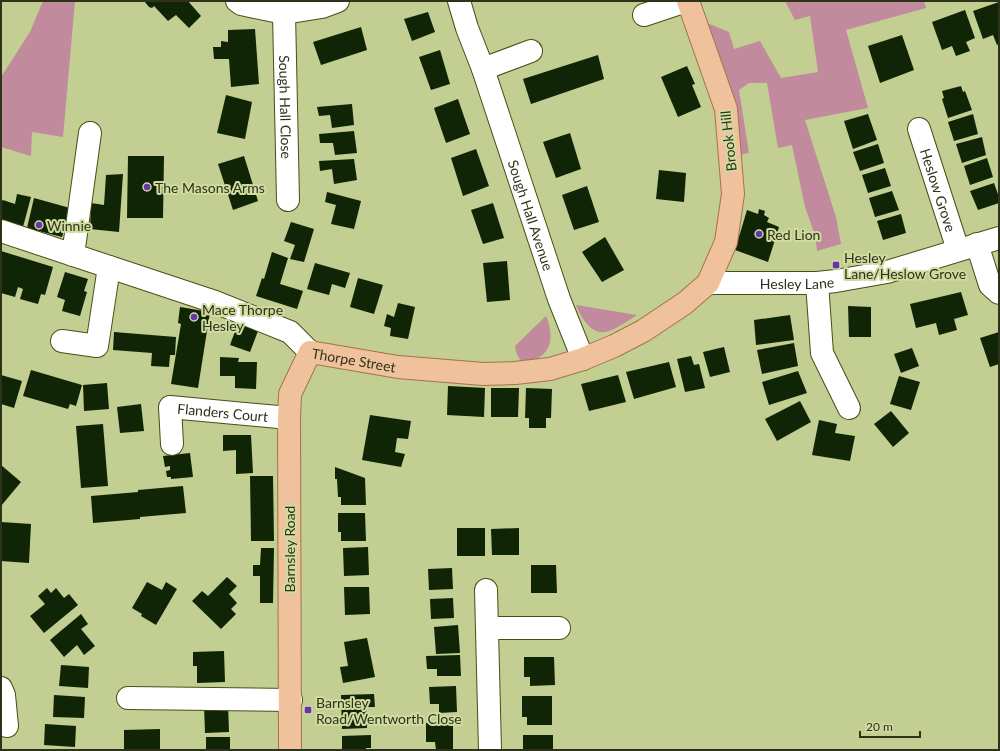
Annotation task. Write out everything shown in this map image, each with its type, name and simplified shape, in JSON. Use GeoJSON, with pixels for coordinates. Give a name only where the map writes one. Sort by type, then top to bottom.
{"type":"FeatureCollection","features":[{"type":"Feature","properties":{"kind":"main road","name":"Brook Hill"},"geometry":{"type":"LineString","coordinates":[[687,1],[726,109],[733,194],[726,242],[708,283]]}},
{"type":"Feature","properties":{"kind":"main road","name":"Thorpe Street"},"geometry":{"type":"LineString","coordinates":[[310,352],[398,368],[483,374],[515,373],[550,369],[583,359],[614,346],[686,304],[708,283]]}},
{"type":"Feature","properties":{"kind":"main road","name":"Barnsley Road"},"geometry":{"type":"LineString","coordinates":[[290,750],[291,700],[288,418],[290,394],[310,352]]}},
{"type":"Feature","properties":{"kind":"street"},"geometry":{"type":"LineString","coordinates":[[237,1],[241,4],[284,13],[322,7],[338,1]]}},
{"type":"Feature","properties":{"kind":"street","name":"Sough Hall Avenue"},"geometry":{"type":"LineString","coordinates":[[459,1],[467,28],[484,69],[559,299],[583,359]]}},
{"type":"Feature","properties":{"kind":"street"},"geometry":{"type":"LineString","coordinates":[[644,16],[687,1]]}},
{"type":"Feature","properties":{"kind":"street","name":"Sough Hall Close"},"geometry":{"type":"LineString","coordinates":[[284,13],[288,200]]}},
{"type":"Feature","properties":{"kind":"street"},"geometry":{"type":"LineString","coordinates":[[484,69],[531,51]]}},
{"type":"Feature","properties":{"kind":"street","name":"Heslow Grove"},"geometry":{"type":"LineString","coordinates":[[919,129],[968,247]]}},
{"type":"Feature","properties":{"kind":"street"},"geometry":{"type":"LineString","coordinates":[[73,255],[90,133]]}},
{"type":"Feature","properties":{"kind":"street","name":"Thorpe Street"},"geometry":{"type":"LineString","coordinates":[[1,231],[215,302],[290,332],[310,352]]}},
{"type":"Feature","properties":{"kind":"street","name":"Hesley Lane"},"geometry":{"type":"LineString","coordinates":[[708,283],[817,284],[887,272],[999,238]]}},
{"type":"Feature","properties":{"kind":"street"},"geometry":{"type":"LineString","coordinates":[[968,247],[990,285],[999,293]]}},
{"type":"Feature","properties":{"kind":"street"},"geometry":{"type":"LineString","coordinates":[[62,341],[97,346],[109,267]]}},
{"type":"Feature","properties":{"kind":"street"},"geometry":{"type":"LineString","coordinates":[[817,284],[822,353],[849,408]]}},
{"type":"Feature","properties":{"kind":"street","name":"Flanders Court"},"geometry":{"type":"LineString","coordinates":[[172,444],[170,407],[288,418]]}},
{"type":"Feature","properties":{"kind":"street"},"geometry":{"type":"LineString","coordinates":[[486,590],[490,750]]}},
{"type":"Feature","properties":{"kind":"street"},"geometry":{"type":"LineString","coordinates":[[487,628],[559,628]]}},
{"type":"Feature","properties":{"kind":"street"},"geometry":{"type":"LineString","coordinates":[[1,688],[4,695],[7,726]]}},
{"type":"Feature","properties":{"kind":"street"},"geometry":{"type":"LineString","coordinates":[[128,698],[291,700]]}},
{"type":"Feature","properties":{"kind":"shaded area"},"geometry":{"type":"Polygon","coordinates":[[[43,1],[75,1],[63,137],[32,132],[31,156],[1,147],[1,77],[30,32],[43,1]]]}},
{"type":"Feature","properties":{"kind":"shaded area"},"geometry":{"type":"Polygon","coordinates":[[[785,1],[924,1],[926,8],[846,30],[868,108],[805,120],[836,217],[841,244],[817,251],[815,235],[805,207],[792,145],[778,148],[767,83],[749,83],[739,90],[749,153],[739,155],[733,109],[725,72],[707,23],[729,32],[734,49],[760,41],[781,78],[818,72],[810,16],[795,20],[785,1]]]}},
{"type":"Feature","properties":{"kind":"shaded area"},"geometry":{"type":"Polygon","coordinates":[[[576,305],[637,315],[613,330],[600,332],[591,328],[587,324],[576,305]]]}},
{"type":"Feature","properties":{"kind":"shaded area"},"geometry":{"type":"Polygon","coordinates":[[[546,316],[550,329],[550,342],[548,348],[540,357],[525,362],[522,361],[518,356],[515,346],[546,316]]]}},
{"type":"Feature","properties":{"kind":"building"},"geometry":{"type":"Polygon","coordinates":[[[144,1],[188,1],[201,16],[189,28],[176,15],[168,21],[154,6],[152,8],[149,7],[144,1]]]}},
{"type":"Feature","properties":{"kind":"building"},"geometry":{"type":"Polygon","coordinates":[[[999,2],[999,44],[997,45],[993,35],[983,39],[973,11],[999,2]]]}},
{"type":"Feature","properties":{"kind":"building"},"geometry":{"type":"Polygon","coordinates":[[[965,10],[975,38],[966,42],[970,51],[956,56],[952,46],[942,50],[932,22],[965,10]]]}},
{"type":"Feature","properties":{"kind":"building"},"geometry":{"type":"Polygon","coordinates":[[[428,12],[435,32],[412,41],[404,19],[428,12]]]}},
{"type":"Feature","properties":{"kind":"building"},"geometry":{"type":"Polygon","coordinates":[[[361,27],[367,50],[321,65],[313,42],[361,27]]]}},
{"type":"Feature","properties":{"kind":"building"},"geometry":{"type":"Polygon","coordinates":[[[255,29],[259,84],[231,87],[229,59],[214,59],[213,47],[221,47],[221,41],[228,42],[228,30],[255,29]]]}},
{"type":"Feature","properties":{"kind":"building"},"geometry":{"type":"Polygon","coordinates":[[[902,35],[914,70],[880,83],[868,46],[902,35]]]}},
{"type":"Feature","properties":{"kind":"building"},"geometry":{"type":"Polygon","coordinates":[[[440,50],[450,84],[431,90],[419,57],[440,50]]]}},
{"type":"Feature","properties":{"kind":"building"},"geometry":{"type":"Polygon","coordinates":[[[598,55],[604,79],[531,104],[523,79],[598,55]]]}},
{"type":"Feature","properties":{"kind":"building"},"geometry":{"type":"Polygon","coordinates":[[[687,66],[695,84],[692,85],[701,107],[678,117],[661,77],[687,66]]]}},
{"type":"Feature","properties":{"kind":"building"},"geometry":{"type":"Polygon","coordinates":[[[961,86],[963,92],[965,91],[972,110],[948,118],[942,99],[944,98],[942,91],[961,86]]]}},
{"type":"Feature","properties":{"kind":"building"},"geometry":{"type":"Polygon","coordinates":[[[226,95],[252,102],[245,139],[217,133],[226,95]]]}},
{"type":"Feature","properties":{"kind":"building"},"geometry":{"type":"Polygon","coordinates":[[[458,99],[470,134],[446,143],[434,108],[458,99]]]}},
{"type":"Feature","properties":{"kind":"building"},"geometry":{"type":"Polygon","coordinates":[[[352,104],[354,125],[332,128],[330,115],[319,116],[317,107],[352,104]]]}},
{"type":"Feature","properties":{"kind":"building"},"geometry":{"type":"Polygon","coordinates":[[[868,114],[877,140],[853,149],[844,121],[868,114]]]}},
{"type":"Feature","properties":{"kind":"building"},"geometry":{"type":"Polygon","coordinates":[[[973,114],[978,134],[954,141],[948,122],[973,114]]]}},
{"type":"Feature","properties":{"kind":"building"},"geometry":{"type":"Polygon","coordinates":[[[354,131],[357,153],[335,155],[333,143],[320,143],[319,134],[354,131]]]}},
{"type":"Feature","properties":{"kind":"building"},"geometry":{"type":"Polygon","coordinates":[[[570,133],[581,169],[556,178],[543,142],[570,133]]]}},
{"type":"Feature","properties":{"kind":"building"},"geometry":{"type":"Polygon","coordinates":[[[982,137],[986,155],[962,163],[956,144],[982,137]]]}},
{"type":"Feature","properties":{"kind":"building"},"geometry":{"type":"Polygon","coordinates":[[[878,144],[884,163],[860,171],[853,152],[878,144]]]}},
{"type":"Feature","properties":{"kind":"building"},"geometry":{"type":"Polygon","coordinates":[[[476,149],[489,186],[463,196],[451,158],[476,149]]]}},
{"type":"Feature","properties":{"kind":"building"},"geometry":{"type":"Polygon","coordinates":[[[128,156],[164,156],[163,218],[127,218],[128,156]]]}},
{"type":"Feature","properties":{"kind":"building"},"geometry":{"type":"Polygon","coordinates":[[[244,156],[258,201],[233,210],[218,164],[244,156]]]}},
{"type":"Feature","properties":{"kind":"building"},"geometry":{"type":"Polygon","coordinates":[[[987,158],[993,177],[970,185],[964,166],[987,158]]]}},
{"type":"Feature","properties":{"kind":"building"},"geometry":{"type":"Polygon","coordinates":[[[354,159],[357,180],[334,184],[332,169],[320,171],[319,161],[354,159]]]}},
{"type":"Feature","properties":{"kind":"building"},"geometry":{"type":"Polygon","coordinates":[[[885,168],[891,186],[868,193],[862,175],[885,168]]]}},
{"type":"Feature","properties":{"kind":"building"},"geometry":{"type":"Polygon","coordinates":[[[659,170],[686,173],[684,202],[656,199],[659,170]]]}},
{"type":"Feature","properties":{"kind":"building"},"geometry":{"type":"Polygon","coordinates":[[[123,174],[119,232],[90,229],[91,203],[104,205],[106,175],[123,174]]]}},
{"type":"Feature","properties":{"kind":"building"},"geometry":{"type":"Polygon","coordinates":[[[994,183],[999,197],[999,203],[978,210],[970,191],[994,183]]]}},
{"type":"Feature","properties":{"kind":"building"},"geometry":{"type":"Polygon","coordinates":[[[587,186],[599,222],[574,230],[562,195],[587,186]]]}},
{"type":"Feature","properties":{"kind":"building"},"geometry":{"type":"Polygon","coordinates":[[[892,191],[899,210],[875,217],[869,198],[892,191]]]}},
{"type":"Feature","properties":{"kind":"building"},"geometry":{"type":"Polygon","coordinates":[[[327,192],[361,201],[354,229],[331,224],[336,205],[325,202],[327,192]]]}},
{"type":"Feature","properties":{"kind":"building"},"geometry":{"type":"Polygon","coordinates":[[[17,194],[31,197],[23,227],[1,220],[1,202],[3,200],[15,204],[17,194]]]}},
{"type":"Feature","properties":{"kind":"building"},"geometry":{"type":"Polygon","coordinates":[[[34,198],[70,208],[62,237],[27,228],[34,198]]]}},
{"type":"Feature","properties":{"kind":"building"},"geometry":{"type":"Polygon","coordinates":[[[493,203],[504,238],[483,244],[471,210],[493,203]]]}},
{"type":"Feature","properties":{"kind":"building"},"geometry":{"type":"Polygon","coordinates":[[[759,209],[765,211],[764,215],[769,218],[767,222],[779,227],[768,262],[735,250],[747,210],[758,214],[759,209]]]}},
{"type":"Feature","properties":{"kind":"building"},"geometry":{"type":"Polygon","coordinates":[[[901,214],[906,233],[883,240],[877,221],[901,214]]]}},
{"type":"Feature","properties":{"kind":"building"},"geometry":{"type":"Polygon","coordinates":[[[291,222],[314,229],[304,262],[290,259],[295,245],[284,241],[291,222]]]}},
{"type":"Feature","properties":{"kind":"building"},"geometry":{"type":"Polygon","coordinates":[[[605,237],[624,270],[602,282],[582,252],[605,237]]]}},
{"type":"Feature","properties":{"kind":"building"},"geometry":{"type":"Polygon","coordinates":[[[1,251],[53,267],[45,295],[41,294],[38,304],[20,299],[23,289],[18,287],[15,297],[1,293],[1,251]]]}},
{"type":"Feature","properties":{"kind":"building"},"geometry":{"type":"Polygon","coordinates":[[[272,252],[288,258],[280,284],[303,291],[297,309],[256,296],[262,278],[264,279],[272,252]]]}},
{"type":"Feature","properties":{"kind":"building"},"geometry":{"type":"Polygon","coordinates":[[[507,261],[510,300],[487,302],[483,263],[507,261]]]}},
{"type":"Feature","properties":{"kind":"building"},"geometry":{"type":"Polygon","coordinates":[[[315,263],[350,273],[345,288],[332,284],[329,295],[307,289],[315,263]]]}},
{"type":"Feature","properties":{"kind":"building"},"geometry":{"type":"Polygon","coordinates":[[[65,272],[88,279],[84,291],[87,292],[80,316],[62,311],[65,300],[57,297],[65,272]]]}},
{"type":"Feature","properties":{"kind":"building"},"geometry":{"type":"Polygon","coordinates":[[[358,278],[383,285],[374,314],[350,307],[358,278]]]}},
{"type":"Feature","properties":{"kind":"building"},"geometry":{"type":"Polygon","coordinates":[[[961,292],[968,315],[954,319],[957,330],[939,335],[936,323],[916,328],[910,304],[961,292]]]}},
{"type":"Feature","properties":{"kind":"building"},"geometry":{"type":"Polygon","coordinates":[[[398,303],[415,307],[408,339],[390,336],[391,328],[384,326],[387,314],[394,317],[398,303]]]}},
{"type":"Feature","properties":{"kind":"building"},"geometry":{"type":"Polygon","coordinates":[[[848,306],[871,307],[871,337],[849,337],[848,306]]]}},
{"type":"Feature","properties":{"kind":"building"},"geometry":{"type":"Polygon","coordinates":[[[180,307],[210,312],[198,388],[171,384],[181,324],[178,323],[180,307]]]}},
{"type":"Feature","properties":{"kind":"building"},"geometry":{"type":"Polygon","coordinates":[[[241,315],[261,323],[250,352],[230,345],[241,315]]]}},
{"type":"Feature","properties":{"kind":"building"},"geometry":{"type":"Polygon","coordinates":[[[790,315],[794,340],[756,345],[754,320],[790,315]]]}},
{"type":"Feature","properties":{"kind":"building"},"geometry":{"type":"Polygon","coordinates":[[[114,332],[176,337],[175,355],[170,355],[169,367],[151,366],[152,353],[113,350],[114,332]]]}},
{"type":"Feature","properties":{"kind":"building"},"geometry":{"type":"Polygon","coordinates":[[[999,332],[999,364],[990,367],[980,338],[999,332]]]}},
{"type":"Feature","properties":{"kind":"building"},"geometry":{"type":"Polygon","coordinates":[[[794,343],[798,366],[762,374],[757,350],[794,343]]]}},
{"type":"Feature","properties":{"kind":"building"},"geometry":{"type":"Polygon","coordinates":[[[724,347],[730,372],[710,377],[703,352],[724,347]]]}},
{"type":"Feature","properties":{"kind":"building"},"geometry":{"type":"Polygon","coordinates":[[[912,348],[919,366],[901,373],[894,354],[912,348]]]}},
{"type":"Feature","properties":{"kind":"building"},"geometry":{"type":"Polygon","coordinates":[[[691,356],[694,365],[699,364],[705,388],[685,392],[677,359],[691,356]]]}},
{"type":"Feature","properties":{"kind":"building"},"geometry":{"type":"Polygon","coordinates":[[[220,357],[239,358],[238,362],[257,362],[256,389],[235,388],[235,376],[220,376],[220,357]]]}},
{"type":"Feature","properties":{"kind":"building"},"geometry":{"type":"Polygon","coordinates":[[[669,362],[676,387],[634,399],[626,372],[669,362]]]}},
{"type":"Feature","properties":{"kind":"building"},"geometry":{"type":"Polygon","coordinates":[[[31,370],[82,385],[76,406],[70,404],[68,409],[23,396],[31,370]]]}},
{"type":"Feature","properties":{"kind":"building"},"geometry":{"type":"Polygon","coordinates":[[[798,371],[807,393],[769,405],[762,382],[798,371]]]}},
{"type":"Feature","properties":{"kind":"building"},"geometry":{"type":"Polygon","coordinates":[[[1,375],[22,381],[14,408],[1,404],[1,375]]]}},
{"type":"Feature","properties":{"kind":"building"},"geometry":{"type":"Polygon","coordinates":[[[618,375],[626,402],[589,411],[581,384],[618,375]]]}},
{"type":"Feature","properties":{"kind":"building"},"geometry":{"type":"Polygon","coordinates":[[[899,376],[920,382],[911,410],[890,404],[899,376]]]}},
{"type":"Feature","properties":{"kind":"building"},"geometry":{"type":"Polygon","coordinates":[[[107,383],[109,409],[84,411],[83,385],[107,383]]]}},
{"type":"Feature","properties":{"kind":"building"},"geometry":{"type":"Polygon","coordinates":[[[448,386],[485,388],[484,417],[447,415],[448,386]]]}},
{"type":"Feature","properties":{"kind":"building"},"geometry":{"type":"Polygon","coordinates":[[[491,388],[519,388],[518,417],[491,417],[491,388]]]}},
{"type":"Feature","properties":{"kind":"building"},"geometry":{"type":"Polygon","coordinates":[[[526,388],[552,389],[551,418],[546,418],[546,428],[529,428],[529,418],[525,418],[526,388]]]}},
{"type":"Feature","properties":{"kind":"building"},"geometry":{"type":"Polygon","coordinates":[[[800,401],[811,422],[777,441],[765,419],[800,401]]]}},
{"type":"Feature","properties":{"kind":"building"},"geometry":{"type":"Polygon","coordinates":[[[141,404],[144,431],[120,433],[117,407],[141,404]]]}},
{"type":"Feature","properties":{"kind":"building"},"geometry":{"type":"Polygon","coordinates":[[[891,411],[909,433],[893,447],[874,424],[891,411]]]}},
{"type":"Feature","properties":{"kind":"building"},"geometry":{"type":"Polygon","coordinates":[[[370,415],[411,421],[408,439],[397,438],[395,452],[405,454],[401,467],[362,460],[370,415]]]}},
{"type":"Feature","properties":{"kind":"building"},"geometry":{"type":"Polygon","coordinates":[[[819,420],[837,424],[835,433],[855,436],[850,461],[812,455],[819,420]]]}},
{"type":"Feature","properties":{"kind":"building"},"geometry":{"type":"Polygon","coordinates":[[[103,424],[108,486],[81,488],[76,426],[103,424]]]}},
{"type":"Feature","properties":{"kind":"building"},"geometry":{"type":"Polygon","coordinates":[[[223,435],[251,435],[253,473],[236,474],[236,450],[223,451],[223,435]]]}},
{"type":"Feature","properties":{"kind":"building"},"geometry":{"type":"Polygon","coordinates":[[[190,453],[193,477],[171,479],[171,477],[167,477],[166,471],[170,470],[170,466],[165,467],[163,456],[190,453]]]}},
{"type":"Feature","properties":{"kind":"building"},"geometry":{"type":"Polygon","coordinates":[[[1,465],[21,482],[1,506],[1,465]]]}},
{"type":"Feature","properties":{"kind":"building"},"geometry":{"type":"Polygon","coordinates":[[[335,467],[365,478],[366,505],[341,505],[341,497],[338,497],[337,479],[335,479],[335,467]]]}},
{"type":"Feature","properties":{"kind":"building"},"geometry":{"type":"Polygon","coordinates":[[[250,476],[273,476],[274,541],[251,541],[250,476]]]}},
{"type":"Feature","properties":{"kind":"building"},"geometry":{"type":"Polygon","coordinates":[[[183,486],[186,513],[93,523],[91,496],[183,486]]]}},
{"type":"Feature","properties":{"kind":"building"},"geometry":{"type":"Polygon","coordinates":[[[338,513],[365,513],[366,541],[341,541],[341,532],[338,532],[338,513]]]}},
{"type":"Feature","properties":{"kind":"building"},"geometry":{"type":"Polygon","coordinates":[[[1,522],[31,524],[29,563],[1,561],[1,522]]]}},
{"type":"Feature","properties":{"kind":"building"},"geometry":{"type":"Polygon","coordinates":[[[457,528],[485,528],[485,556],[457,556],[457,528]]]}},
{"type":"Feature","properties":{"kind":"building"},"geometry":{"type":"Polygon","coordinates":[[[519,528],[519,555],[492,555],[491,529],[519,528]]]}},
{"type":"Feature","properties":{"kind":"building"},"geometry":{"type":"Polygon","coordinates":[[[368,547],[369,575],[344,576],[343,548],[368,547]]]}},
{"type":"Feature","properties":{"kind":"building"},"geometry":{"type":"Polygon","coordinates":[[[261,548],[274,548],[273,603],[260,603],[260,576],[253,576],[253,565],[260,565],[261,548]]]}},
{"type":"Feature","properties":{"kind":"building"},"geometry":{"type":"Polygon","coordinates":[[[531,565],[556,565],[557,593],[531,593],[531,565]]]}},
{"type":"Feature","properties":{"kind":"building"},"geometry":{"type":"Polygon","coordinates":[[[452,568],[453,589],[429,590],[428,569],[452,568]]]}},
{"type":"Feature","properties":{"kind":"building"},"geometry":{"type":"Polygon","coordinates":[[[227,577],[237,586],[229,594],[237,603],[231,609],[236,614],[221,629],[192,601],[202,591],[208,596],[227,577]]]}},
{"type":"Feature","properties":{"kind":"building"},"geometry":{"type":"Polygon","coordinates":[[[147,582],[162,590],[166,582],[177,589],[156,625],[141,616],[142,614],[132,608],[147,582]]]}},
{"type":"Feature","properties":{"kind":"building"},"geometry":{"type":"Polygon","coordinates":[[[344,587],[369,587],[370,614],[345,615],[344,587]]]}},
{"type":"Feature","properties":{"kind":"building"},"geometry":{"type":"Polygon","coordinates":[[[47,588],[51,593],[56,588],[64,598],[69,594],[78,605],[44,633],[30,616],[45,604],[38,596],[47,588]]]}},
{"type":"Feature","properties":{"kind":"building"},"geometry":{"type":"Polygon","coordinates":[[[453,598],[454,618],[431,619],[430,599],[453,598]]]}},
{"type":"Feature","properties":{"kind":"building"},"geometry":{"type":"Polygon","coordinates":[[[81,614],[88,624],[81,629],[95,646],[84,655],[77,645],[64,657],[50,640],[81,614]]]}},
{"type":"Feature","properties":{"kind":"building"},"geometry":{"type":"Polygon","coordinates":[[[458,625],[460,653],[436,654],[434,627],[458,625]]]}},
{"type":"Feature","properties":{"kind":"building"},"geometry":{"type":"Polygon","coordinates":[[[367,638],[375,677],[343,683],[340,667],[348,666],[344,642],[367,638]]]}},
{"type":"Feature","properties":{"kind":"building"},"geometry":{"type":"Polygon","coordinates":[[[224,651],[225,682],[197,683],[197,666],[193,666],[193,652],[224,651]]]}},
{"type":"Feature","properties":{"kind":"building"},"geometry":{"type":"Polygon","coordinates":[[[460,655],[461,676],[437,676],[437,669],[427,669],[426,656],[460,655]]]}},
{"type":"Feature","properties":{"kind":"building"},"geometry":{"type":"Polygon","coordinates":[[[524,657],[554,657],[555,685],[530,686],[530,677],[524,677],[524,657]]]}},
{"type":"Feature","properties":{"kind":"building"},"geometry":{"type":"Polygon","coordinates":[[[61,665],[89,667],[88,688],[59,686],[61,665]]]}},
{"type":"Feature","properties":{"kind":"building"},"geometry":{"type":"Polygon","coordinates":[[[456,686],[457,712],[439,713],[439,704],[430,704],[429,687],[456,686]]]}},
{"type":"Feature","properties":{"kind":"building"},"geometry":{"type":"Polygon","coordinates":[[[374,694],[375,707],[366,707],[367,728],[342,729],[341,695],[374,694]]]}},
{"type":"Feature","properties":{"kind":"building"},"geometry":{"type":"Polygon","coordinates":[[[54,695],[85,697],[84,718],[53,717],[54,695]]]}},
{"type":"Feature","properties":{"kind":"building"},"geometry":{"type":"Polygon","coordinates":[[[522,696],[552,696],[552,725],[527,725],[527,717],[522,717],[522,696]]]}},
{"type":"Feature","properties":{"kind":"building"},"geometry":{"type":"Polygon","coordinates":[[[228,704],[229,732],[205,733],[204,705],[228,704]]]}},
{"type":"Feature","properties":{"kind":"building"},"geometry":{"type":"Polygon","coordinates":[[[426,723],[453,723],[453,750],[436,750],[435,742],[426,742],[426,723]]]}},
{"type":"Feature","properties":{"kind":"building"},"geometry":{"type":"Polygon","coordinates":[[[45,724],[76,726],[75,747],[44,745],[45,724]]]}},
{"type":"Feature","properties":{"kind":"building"},"geometry":{"type":"Polygon","coordinates":[[[160,729],[160,750],[124,750],[124,730],[160,729]]]}},
{"type":"Feature","properties":{"kind":"building"},"geometry":{"type":"Polygon","coordinates":[[[371,735],[371,748],[366,748],[366,750],[342,750],[342,736],[371,735]]]}},
{"type":"Feature","properties":{"kind":"building"},"geometry":{"type":"Polygon","coordinates":[[[523,735],[553,735],[553,750],[523,750],[523,735]]]}},
{"type":"Feature","properties":{"kind":"building"},"geometry":{"type":"Polygon","coordinates":[[[206,737],[230,737],[230,750],[206,750],[206,737]]]}},
{"type":"Feature","properties":{"kind":"place","name":"The Masons Arms"},"geometry":{"type":"Point","coordinates":[147,187]}},
{"type":"Feature","properties":{"kind":"place","name":"Winnie"},"geometry":{"type":"Point","coordinates":[39,225]}},
{"type":"Feature","properties":{"kind":"place","name":"Red Lion"},"geometry":{"type":"Point","coordinates":[759,234]}},
{"type":"Feature","properties":{"kind":"place","name":"Hesley Lane/Heslow Grove"},"geometry":{"type":"Point","coordinates":[836,265]}},
{"type":"Feature","properties":{"kind":"place","name":"Mace Thorpe Hesley"},"geometry":{"type":"Point","coordinates":[194,317]}},
{"type":"Feature","properties":{"kind":"place","name":"Barnsley Road/Wentworth Close"},"geometry":{"type":"Point","coordinates":[308,710]}}]}
